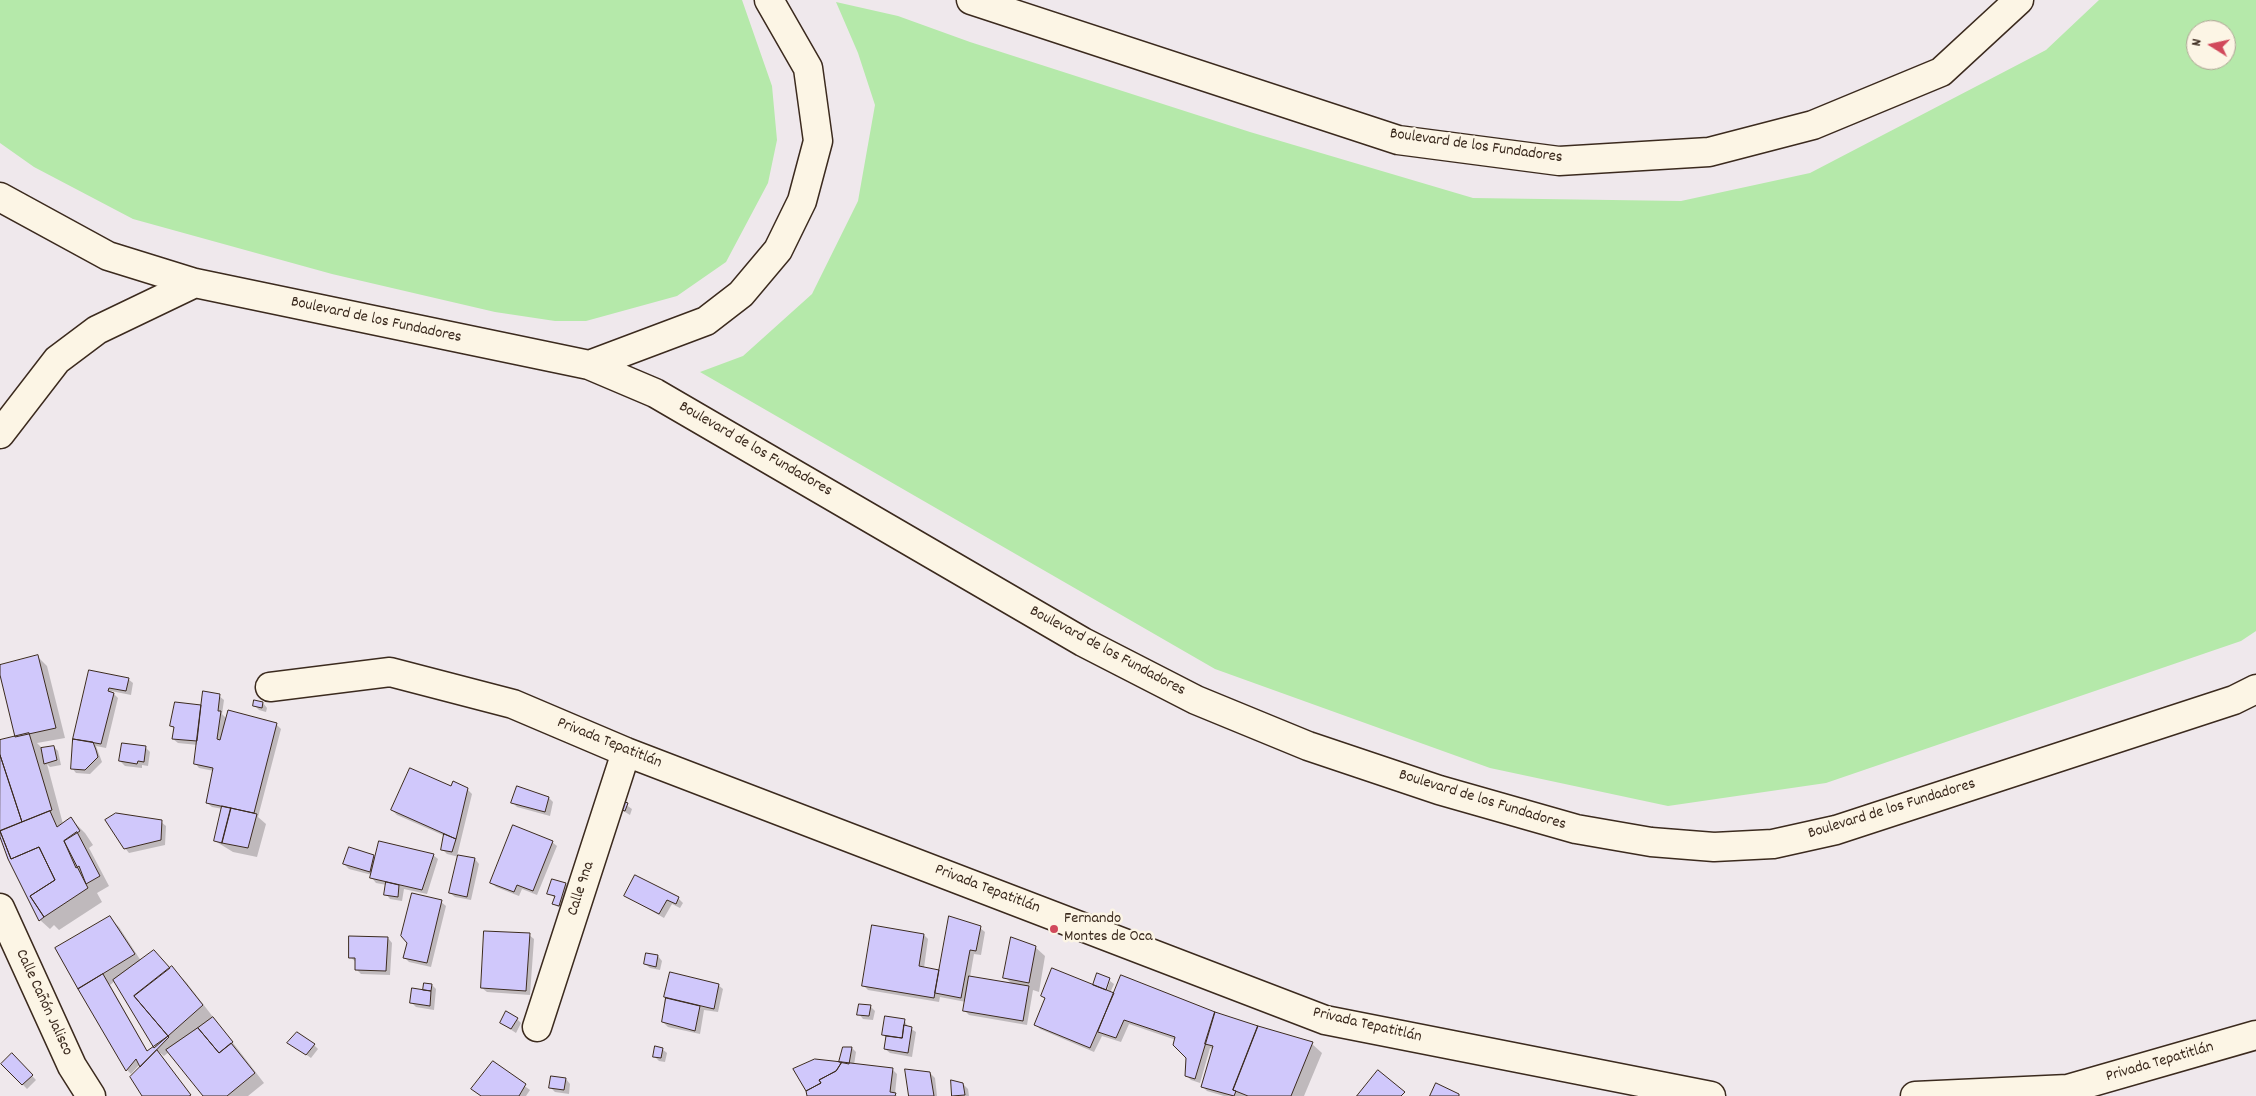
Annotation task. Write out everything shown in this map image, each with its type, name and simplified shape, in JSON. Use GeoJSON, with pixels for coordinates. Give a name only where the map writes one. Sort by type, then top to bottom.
{"type":"FeatureCollection","features":[{"type":"Feature","properties":{"kind":"main road"},"geometry":{"type":"LineString","coordinates":[[589,365],[706,321],[741,294],[778,250],[802,201],[818,141],[808,68],[769,0]]}},
{"type":"Feature","properties":{"kind":"main road","name":"Boulevard de los Fundadores"},"geometry":{"type":"LineString","coordinates":[[971,0],[1398,140],[1559,161],[1709,152],[1813,125],[1941,72],[2019,0]]}},
{"type":"Feature","properties":{"kind":"main road","name":"Boulevard de los Fundadores"},"geometry":{"type":"LineString","coordinates":[[0,196],[108,256],[195,283],[589,365],[656,393],[1083,642],[1196,700],[1336,755],[1439,790],[1576,829],[1651,842],[1714,847],[1774,844],[1836,830],[2234,700],[2256,689]]}},
{"type":"Feature","properties":{"kind":"main road"},"geometry":{"type":"LineString","coordinates":[[0,434],[57,360],[97,330],[195,283]]}},
{"type":"Feature","properties":{"kind":"main road","name":"Privada Tepatitlán"},"geometry":{"type":"LineString","coordinates":[[270,687],[390,672],[513,704],[626,752],[1325,1020],[1711,1096]]}},
{"type":"Feature","properties":{"kind":"main road","name":"Calle 9na"},"geometry":{"type":"LineString","coordinates":[[537,1027],[626,752]]}},
{"type":"Feature","properties":{"kind":"main road","name":"Calle Cañón Jalisco"},"geometry":{"type":"LineString","coordinates":[[0,908],[72,1066],[91,1096]]}},
{"type":"Feature","properties":{"kind":"main road","name":"Privada Tepatitlán"},"geometry":{"type":"LineString","coordinates":[[1915,1096],[2068,1089],[2256,1036]]}},
{"type":"Feature","properties":{"kind":"green space"},"geometry":{"type":"Polygon","coordinates":[[[0,0],[742,0],[772,86],[777,140],[768,183],[726,262],[677,296],[586,321],[555,321],[495,312],[332,274],[133,219],[34,167],[0,143],[0,0]]]}},
{"type":"Feature","properties":{"kind":"green space"},"geometry":{"type":"Polygon","coordinates":[[[2099,0],[2256,0],[2256,631],[2241,641],[1826,783],[1668,806],[1490,768],[1215,669],[700,372],[743,356],[812,294],[858,201],[875,105],[858,53],[836,2],[898,16],[970,42],[1250,132],[1473,198],[1681,201],[1810,173],[2046,50],[2099,0]]]}},
{"type":"Feature","properties":{"kind":"building"},"geometry":{"type":"Polygon","coordinates":[[[38,655],[56,728],[15,737],[0,675],[0,665],[38,655]]]}},
{"type":"Feature","properties":{"kind":"building"},"geometry":{"type":"Polygon","coordinates":[[[89,670],[129,678],[126,691],[109,688],[108,691],[114,693],[101,744],[73,739],[89,670]]]}},
{"type":"Feature","properties":{"kind":"building"},"geometry":{"type":"Polygon","coordinates":[[[203,691],[220,694],[218,711],[221,711],[217,739],[220,740],[228,710],[277,723],[254,813],[206,803],[213,768],[194,764],[203,691]]]}},
{"type":"Feature","properties":{"kind":"building"},"geometry":{"type":"Polygon","coordinates":[[[254,700],[263,702],[262,708],[253,706],[254,700]]]}},
{"type":"Feature","properties":{"kind":"building"},"geometry":{"type":"Polygon","coordinates":[[[175,702],[201,705],[197,741],[172,739],[174,727],[170,726],[175,702]]]}},
{"type":"Feature","properties":{"kind":"building"},"geometry":{"type":"Polygon","coordinates":[[[29,733],[52,810],[22,822],[0,755],[0,740],[29,733]]]}},
{"type":"Feature","properties":{"kind":"building"},"geometry":{"type":"Polygon","coordinates":[[[73,739],[93,742],[98,757],[85,770],[71,769],[73,739]]]}},
{"type":"Feature","properties":{"kind":"building"},"geometry":{"type":"Polygon","coordinates":[[[122,743],[146,746],[144,762],[138,761],[137,764],[119,761],[122,743]]]}},
{"type":"Feature","properties":{"kind":"building"},"geometry":{"type":"Polygon","coordinates":[[[54,746],[57,760],[44,764],[41,748],[54,746]]]}},
{"type":"Feature","properties":{"kind":"building"},"geometry":{"type":"Polygon","coordinates":[[[0,755],[22,822],[0,831],[0,755]]]}},
{"type":"Feature","properties":{"kind":"building"},"geometry":{"type":"Polygon","coordinates":[[[410,768],[451,786],[453,781],[468,788],[456,839],[391,810],[410,768]]]}},
{"type":"Feature","properties":{"kind":"building"},"geometry":{"type":"Polygon","coordinates":[[[517,786],[549,797],[545,812],[511,803],[517,786]]]}},
{"type":"Feature","properties":{"kind":"building"},"geometry":{"type":"Polygon","coordinates":[[[622,801],[628,803],[625,811],[618,809],[622,801]]]}},
{"type":"Feature","properties":{"kind":"building"},"geometry":{"type":"Polygon","coordinates":[[[222,806],[231,808],[222,843],[214,841],[222,806]]]}},
{"type":"Feature","properties":{"kind":"building"},"geometry":{"type":"Polygon","coordinates":[[[231,808],[257,814],[248,848],[222,843],[231,808]]]}},
{"type":"Feature","properties":{"kind":"building"},"geometry":{"type":"Polygon","coordinates":[[[50,811],[57,827],[71,817],[80,831],[64,841],[88,888],[44,917],[30,896],[55,880],[39,847],[11,859],[0,831],[50,811]]]}},
{"type":"Feature","properties":{"kind":"building"},"geometry":{"type":"Polygon","coordinates":[[[116,813],[162,820],[161,840],[124,849],[105,820],[116,813]]]}},
{"type":"Feature","properties":{"kind":"building"},"geometry":{"type":"Polygon","coordinates":[[[513,825],[553,841],[533,891],[517,885],[514,892],[490,883],[513,825]]]}},
{"type":"Feature","properties":{"kind":"building"},"geometry":{"type":"Polygon","coordinates":[[[0,831],[11,859],[39,847],[55,880],[30,896],[44,917],[39,921],[8,859],[0,837],[0,831]]]}},
{"type":"Feature","properties":{"kind":"building"},"geometry":{"type":"Polygon","coordinates":[[[77,832],[100,876],[86,884],[79,866],[76,868],[64,841],[77,832]]]}},
{"type":"Feature","properties":{"kind":"building"},"geometry":{"type":"Polygon","coordinates":[[[444,834],[456,839],[452,852],[441,850],[444,834]]]}},
{"type":"Feature","properties":{"kind":"building"},"geometry":{"type":"Polygon","coordinates":[[[379,841],[434,854],[422,890],[370,878],[379,841]]]}},
{"type":"Feature","properties":{"kind":"building"},"geometry":{"type":"Polygon","coordinates":[[[349,847],[374,855],[370,872],[343,864],[349,847]]]}},
{"type":"Feature","properties":{"kind":"building"},"geometry":{"type":"Polygon","coordinates":[[[458,855],[475,858],[467,897],[449,893],[458,855]]]}},
{"type":"Feature","properties":{"kind":"building"},"geometry":{"type":"Polygon","coordinates":[[[635,875],[679,897],[676,904],[667,900],[659,914],[624,896],[635,875]]]}},
{"type":"Feature","properties":{"kind":"building"},"geometry":{"type":"Polygon","coordinates":[[[552,879],[566,883],[559,906],[552,904],[555,896],[547,894],[552,879]]]}},
{"type":"Feature","properties":{"kind":"building"},"geometry":{"type":"Polygon","coordinates":[[[386,882],[399,885],[398,897],[384,895],[386,882]]]}},
{"type":"Feature","properties":{"kind":"building"},"geometry":{"type":"Polygon","coordinates":[[[412,893],[442,900],[427,963],[403,958],[407,943],[401,936],[412,893]]]}},
{"type":"Feature","properties":{"kind":"building"},"geometry":{"type":"Polygon","coordinates":[[[110,916],[135,954],[78,989],[55,948],[110,916]]]}},
{"type":"Feature","properties":{"kind":"building"},"geometry":{"type":"Polygon","coordinates":[[[949,916],[981,926],[976,951],[970,950],[961,998],[935,993],[949,916]]]}},
{"type":"Feature","properties":{"kind":"building"},"geometry":{"type":"Polygon","coordinates":[[[872,925],[924,934],[919,966],[939,970],[934,998],[862,986],[872,925]]]}},
{"type":"Feature","properties":{"kind":"building"},"geometry":{"type":"Polygon","coordinates":[[[484,931],[530,933],[526,991],[481,988],[484,931]]]}},
{"type":"Feature","properties":{"kind":"building"},"geometry":{"type":"Polygon","coordinates":[[[349,936],[388,937],[386,971],[355,970],[355,958],[349,958],[349,936]]]}},
{"type":"Feature","properties":{"kind":"building"},"geometry":{"type":"Polygon","coordinates":[[[1011,937],[1036,946],[1029,983],[1003,978],[1011,937]]]}},
{"type":"Feature","properties":{"kind":"building"},"geometry":{"type":"Polygon","coordinates":[[[154,950],[170,968],[134,996],[168,1036],[154,1048],[113,980],[154,950]]]}},
{"type":"Feature","properties":{"kind":"building"},"geometry":{"type":"Polygon","coordinates":[[[646,953],[658,955],[656,967],[644,964],[646,953]]]}},
{"type":"Feature","properties":{"kind":"building"},"geometry":{"type":"Polygon","coordinates":[[[172,966],[203,1005],[168,1036],[134,996],[172,966]]]}},
{"type":"Feature","properties":{"kind":"building"},"geometry":{"type":"Polygon","coordinates":[[[1052,968],[1114,993],[1090,1048],[1034,1025],[1045,998],[1041,996],[1052,968]]]}},
{"type":"Feature","properties":{"kind":"building"},"geometry":{"type":"Polygon","coordinates":[[[670,972],[719,984],[714,1009],[664,997],[670,972]]]}},
{"type":"Feature","properties":{"kind":"building"},"geometry":{"type":"Polygon","coordinates":[[[1097,973],[1110,978],[1106,990],[1093,985],[1097,973]]]}},
{"type":"Feature","properties":{"kind":"building"},"geometry":{"type":"Polygon","coordinates":[[[103,974],[147,1051],[169,1037],[140,1067],[136,1059],[126,1071],[78,989],[103,974]]]}},
{"type":"Feature","properties":{"kind":"building"},"geometry":{"type":"Polygon","coordinates":[[[1121,975],[1215,1012],[1195,1079],[1185,1076],[1186,1058],[1173,1045],[1175,1037],[1124,1020],[1116,1038],[1098,1032],[1121,975]]]}},
{"type":"Feature","properties":{"kind":"building"},"geometry":{"type":"Polygon","coordinates":[[[969,976],[1029,986],[1023,1021],[963,1011],[969,976]]]}},
{"type":"Feature","properties":{"kind":"building"},"geometry":{"type":"Polygon","coordinates":[[[424,983],[432,984],[431,991],[423,990],[424,983]]]}},
{"type":"Feature","properties":{"kind":"building"},"geometry":{"type":"Polygon","coordinates":[[[412,988],[431,991],[430,1006],[410,1003],[412,988]]]}},
{"type":"Feature","properties":{"kind":"building"},"geometry":{"type":"Polygon","coordinates":[[[666,998],[700,1006],[695,1031],[662,1022],[666,998]]]}},
{"type":"Feature","properties":{"kind":"building"},"geometry":{"type":"Polygon","coordinates":[[[859,1004],[871,1005],[869,1016],[857,1015],[859,1004]]]}},
{"type":"Feature","properties":{"kind":"building"},"geometry":{"type":"Polygon","coordinates":[[[506,1011],[518,1018],[511,1029],[500,1023],[506,1011]]]}},
{"type":"Feature","properties":{"kind":"building"},"geometry":{"type":"Polygon","coordinates":[[[1215,1012],[1258,1026],[1233,1090],[1236,1091],[1234,1096],[1201,1087],[1213,1046],[1205,1044],[1215,1012]]]}},
{"type":"Feature","properties":{"kind":"building"},"geometry":{"type":"Polygon","coordinates":[[[885,1016],[905,1019],[902,1038],[882,1035],[885,1016]]]}},
{"type":"Feature","properties":{"kind":"building"},"geometry":{"type":"Polygon","coordinates":[[[213,1017],[233,1042],[219,1053],[198,1028],[213,1017]]]}},
{"type":"Feature","properties":{"kind":"building"},"geometry":{"type":"Polygon","coordinates":[[[904,1025],[912,1027],[908,1053],[884,1049],[886,1036],[902,1038],[904,1025]]]}},
{"type":"Feature","properties":{"kind":"building"},"geometry":{"type":"Polygon","coordinates":[[[1258,1026],[1313,1042],[1291,1096],[1248,1096],[1233,1090],[1258,1026]]]}},
{"type":"Feature","properties":{"kind":"building"},"geometry":{"type":"Polygon","coordinates":[[[198,1028],[219,1053],[231,1043],[255,1073],[227,1096],[203,1096],[166,1050],[198,1028]]]}},
{"type":"Feature","properties":{"kind":"building"},"geometry":{"type":"Polygon","coordinates":[[[297,1032],[315,1044],[306,1055],[287,1043],[297,1032]]]}},
{"type":"Feature","properties":{"kind":"building"},"geometry":{"type":"Polygon","coordinates":[[[655,1046],[663,1048],[661,1058],[653,1057],[655,1046]]]}},
{"type":"Feature","properties":{"kind":"building"},"geometry":{"type":"Polygon","coordinates":[[[843,1047],[852,1047],[849,1064],[839,1062],[843,1047]]]}},
{"type":"Feature","properties":{"kind":"building"},"geometry":{"type":"Polygon","coordinates":[[[157,1050],[191,1095],[142,1096],[130,1077],[157,1050]]]}},
{"type":"Feature","properties":{"kind":"building"},"geometry":{"type":"Polygon","coordinates":[[[12,1053],[33,1075],[22,1085],[1,1064],[12,1053]]]}},
{"type":"Feature","properties":{"kind":"building"},"geometry":{"type":"Polygon","coordinates":[[[815,1059],[842,1062],[836,1071],[819,1080],[821,1083],[806,1091],[793,1069],[815,1059]]]}},
{"type":"Feature","properties":{"kind":"building"},"geometry":{"type":"Polygon","coordinates":[[[493,1061],[526,1084],[519,1096],[481,1096],[471,1089],[493,1061]]]}},
{"type":"Feature","properties":{"kind":"building"},"geometry":{"type":"Polygon","coordinates":[[[842,1062],[893,1068],[890,1092],[896,1093],[895,1096],[807,1096],[806,1091],[821,1083],[819,1080],[836,1071],[842,1062]]]}},
{"type":"Feature","properties":{"kind":"building"},"geometry":{"type":"Polygon","coordinates":[[[905,1069],[930,1072],[934,1096],[909,1096],[905,1069]]]}},
{"type":"Feature","properties":{"kind":"building"},"geometry":{"type":"Polygon","coordinates":[[[1378,1070],[1405,1092],[1401,1096],[1357,1096],[1378,1070]]]}},
{"type":"Feature","properties":{"kind":"building"},"geometry":{"type":"Polygon","coordinates":[[[551,1076],[566,1078],[564,1090],[549,1088],[551,1076]]]}},
{"type":"Feature","properties":{"kind":"building"},"geometry":{"type":"Polygon","coordinates":[[[951,1080],[963,1083],[965,1095],[952,1096],[951,1080]]]}},
{"type":"Feature","properties":{"kind":"building"},"geometry":{"type":"Polygon","coordinates":[[[1436,1083],[1459,1094],[1459,1096],[1430,1096],[1436,1083]]]}},
{"type":"Feature","properties":{"kind":"place","name":"Fernando Montes de Oca"},"geometry":{"type":"Point","coordinates":[1054,929]}}]}
